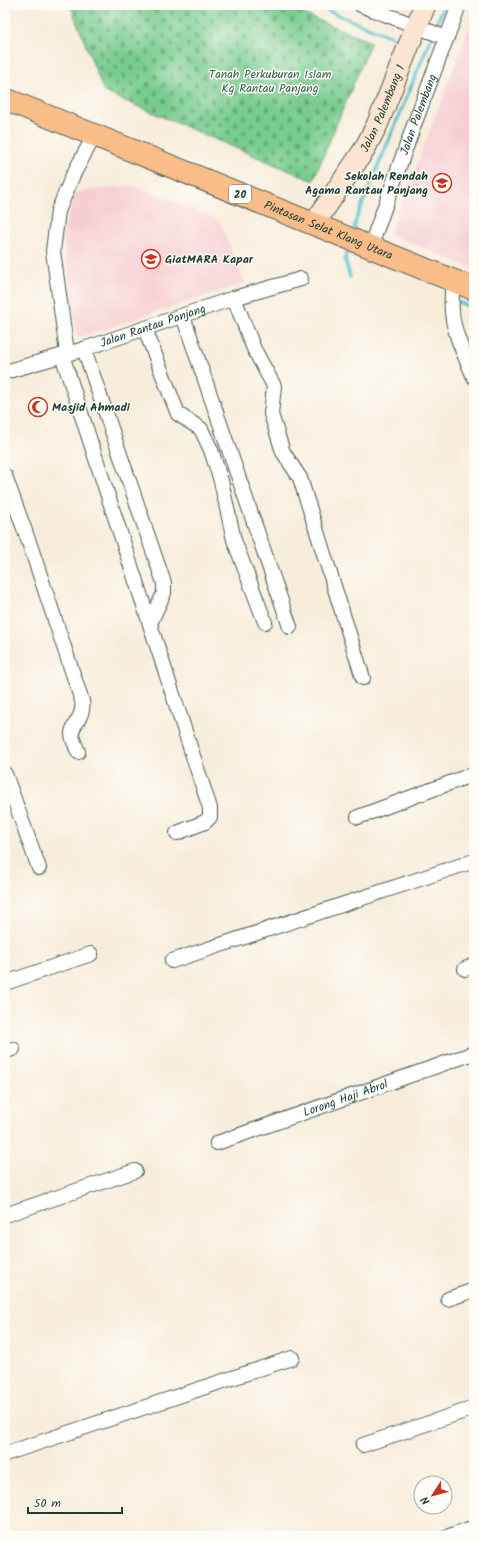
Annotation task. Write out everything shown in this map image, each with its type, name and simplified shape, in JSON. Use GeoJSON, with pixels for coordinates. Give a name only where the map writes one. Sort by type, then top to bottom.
{"type":"FeatureCollection","features":[{"type":"Feature","properties":{"kind":"highway","name":"Pintasan Selat Klang Utara"},"geometry":{"type":"LineString","coordinates":[[5,99],[474,289]]}},
{"type":"Feature","properties":{"kind":"street"},"geometry":{"type":"LineString","coordinates":[[361,5],[442,37]]}},
{"type":"Feature","properties":{"kind":"street","name":"Jalan Palembang 1"},"geometry":{"type":"LineString","coordinates":[[314,224],[364,150],[377,125],[419,27],[425,5]]}},
{"type":"Feature","properties":{"kind":"street","name":"Jalan Palembang"},"geometry":{"type":"LineString","coordinates":[[370,248],[442,37],[460,5]]}},
{"type":"Feature","properties":{"kind":"street"},"geometry":{"type":"LineString","coordinates":[[94,136],[73,175],[58,211],[52,251],[65,354],[210,808],[210,817],[205,822],[177,833]]}},
{"type":"Feature","properties":{"kind":"street","name":"Jalan Rantau Panjang"},"geometry":{"type":"LineString","coordinates":[[5,372],[84,349],[234,298],[301,279]]}},
{"type":"Feature","properties":{"kind":"street"},"geometry":{"type":"LineString","coordinates":[[452,280],[452,312],[455,331],[459,344],[474,377]]}},
{"type":"Feature","properties":{"kind":"street"},"geometry":{"type":"LineString","coordinates":[[234,298],[254,349],[274,386],[271,414],[283,452],[300,478],[363,678]]}},
{"type":"Feature","properties":{"kind":"street"},"geometry":{"type":"LineString","coordinates":[[183,316],[290,627]]}},
{"type":"Feature","properties":{"kind":"street"},"geometry":{"type":"LineString","coordinates":[[145,329],[178,414],[201,429],[211,450],[221,481],[234,540],[265,622]]}},
{"type":"Feature","properties":{"kind":"street"},"geometry":{"type":"LineString","coordinates":[[84,349],[164,583],[164,593],[150,623]]}},
{"type":"Feature","properties":{"kind":"street"},"geometry":{"type":"LineString","coordinates":[[5,476],[30,545],[82,701],[82,712],[72,731],[78,752]]}},
{"type":"Feature","properties":{"kind":"street"},"geometry":{"type":"LineString","coordinates":[[5,774],[39,868]]}},
{"type":"Feature","properties":{"kind":"street"},"geometry":{"type":"LineString","coordinates":[[358,817],[474,774]]}},
{"type":"Feature","properties":{"kind":"street"},"geometry":{"type":"LineString","coordinates":[[172,961],[474,861]]}},
{"type":"Feature","properties":{"kind":"street"},"geometry":{"type":"LineString","coordinates":[[5,983],[91,954]]}},
{"type":"Feature","properties":{"kind":"street","name":"Lorong Haji Abrol"},"geometry":{"type":"LineString","coordinates":[[217,1143],[474,1053]]}},
{"type":"Feature","properties":{"kind":"street"},"geometry":{"type":"LineString","coordinates":[[5,1215],[135,1171]]}},
{"type":"Feature","properties":{"kind":"street"},"geometry":{"type":"LineString","coordinates":[[448,1299],[474,1290]]}},
{"type":"Feature","properties":{"kind":"street"},"geometry":{"type":"LineString","coordinates":[[5,1454],[292,1358]]}},
{"type":"Feature","properties":{"kind":"street"},"geometry":{"type":"LineString","coordinates":[[363,1445],[474,1408]]}},
{"type":"Feature","properties":{"kind":"street"},"geometry":{"type":"LineString","coordinates":[[449,1536],[474,1527]]}},
{"type":"Feature","properties":{"kind":"shaded area","name":"Sekolah Rendah Agama Rantau Panjang"},"geometry":{"type":"Polygon","coordinates":[[[469,28],[474,30],[474,269],[390,234],[469,28]]]}},
{"type":"Feature","properties":{"kind":"shaded area","name":"GiatMARA Kapar"},"geometry":{"type":"Polygon","coordinates":[[[133,185],[219,220],[245,283],[77,338],[63,235],[75,192],[133,185]]]}},
{"type":"Feature","properties":{"kind":"green space","name":"Tanah Perkuburan Islam Kg Rantau Panjang"},"geometry":{"type":"Polygon","coordinates":[[[70,5],[282,5],[371,42],[313,181],[104,92],[70,5]]]}},
{"type":"Feature","properties":{"kind":"waterway"},"geometry":{"type":"LineString","coordinates":[[314,5],[399,40]]}},
{"type":"Feature","properties":{"kind":"waterway"},"geometry":{"type":"LineString","coordinates":[[434,30],[444,5]]}},
{"type":"Feature","properties":{"kind":"waterway"},"geometry":{"type":"LineString","coordinates":[[354,228],[357,217],[432,36]]}},
{"type":"Feature","properties":{"kind":"waterway"},"geometry":{"type":"LineString","coordinates":[[347,251],[345,259],[350,277]]}},
{"type":"Feature","properties":{"kind":"waterway"},"geometry":{"type":"LineString","coordinates":[[458,302],[474,309]]}},
{"type":"Feature","properties":{"kind":"place","name":"Sekolah Rendah Agama Rantau Panjang"},"geometry":{"type":"Point","coordinates":[442,183]}},
{"type":"Feature","properties":{"kind":"place","name":"GiatMARA Kapar"},"geometry":{"type":"Point","coordinates":[151,259]}},
{"type":"Feature","properties":{"kind":"place","name":"Masjid Ahmadi"},"geometry":{"type":"Point","coordinates":[38,407]}}]}
